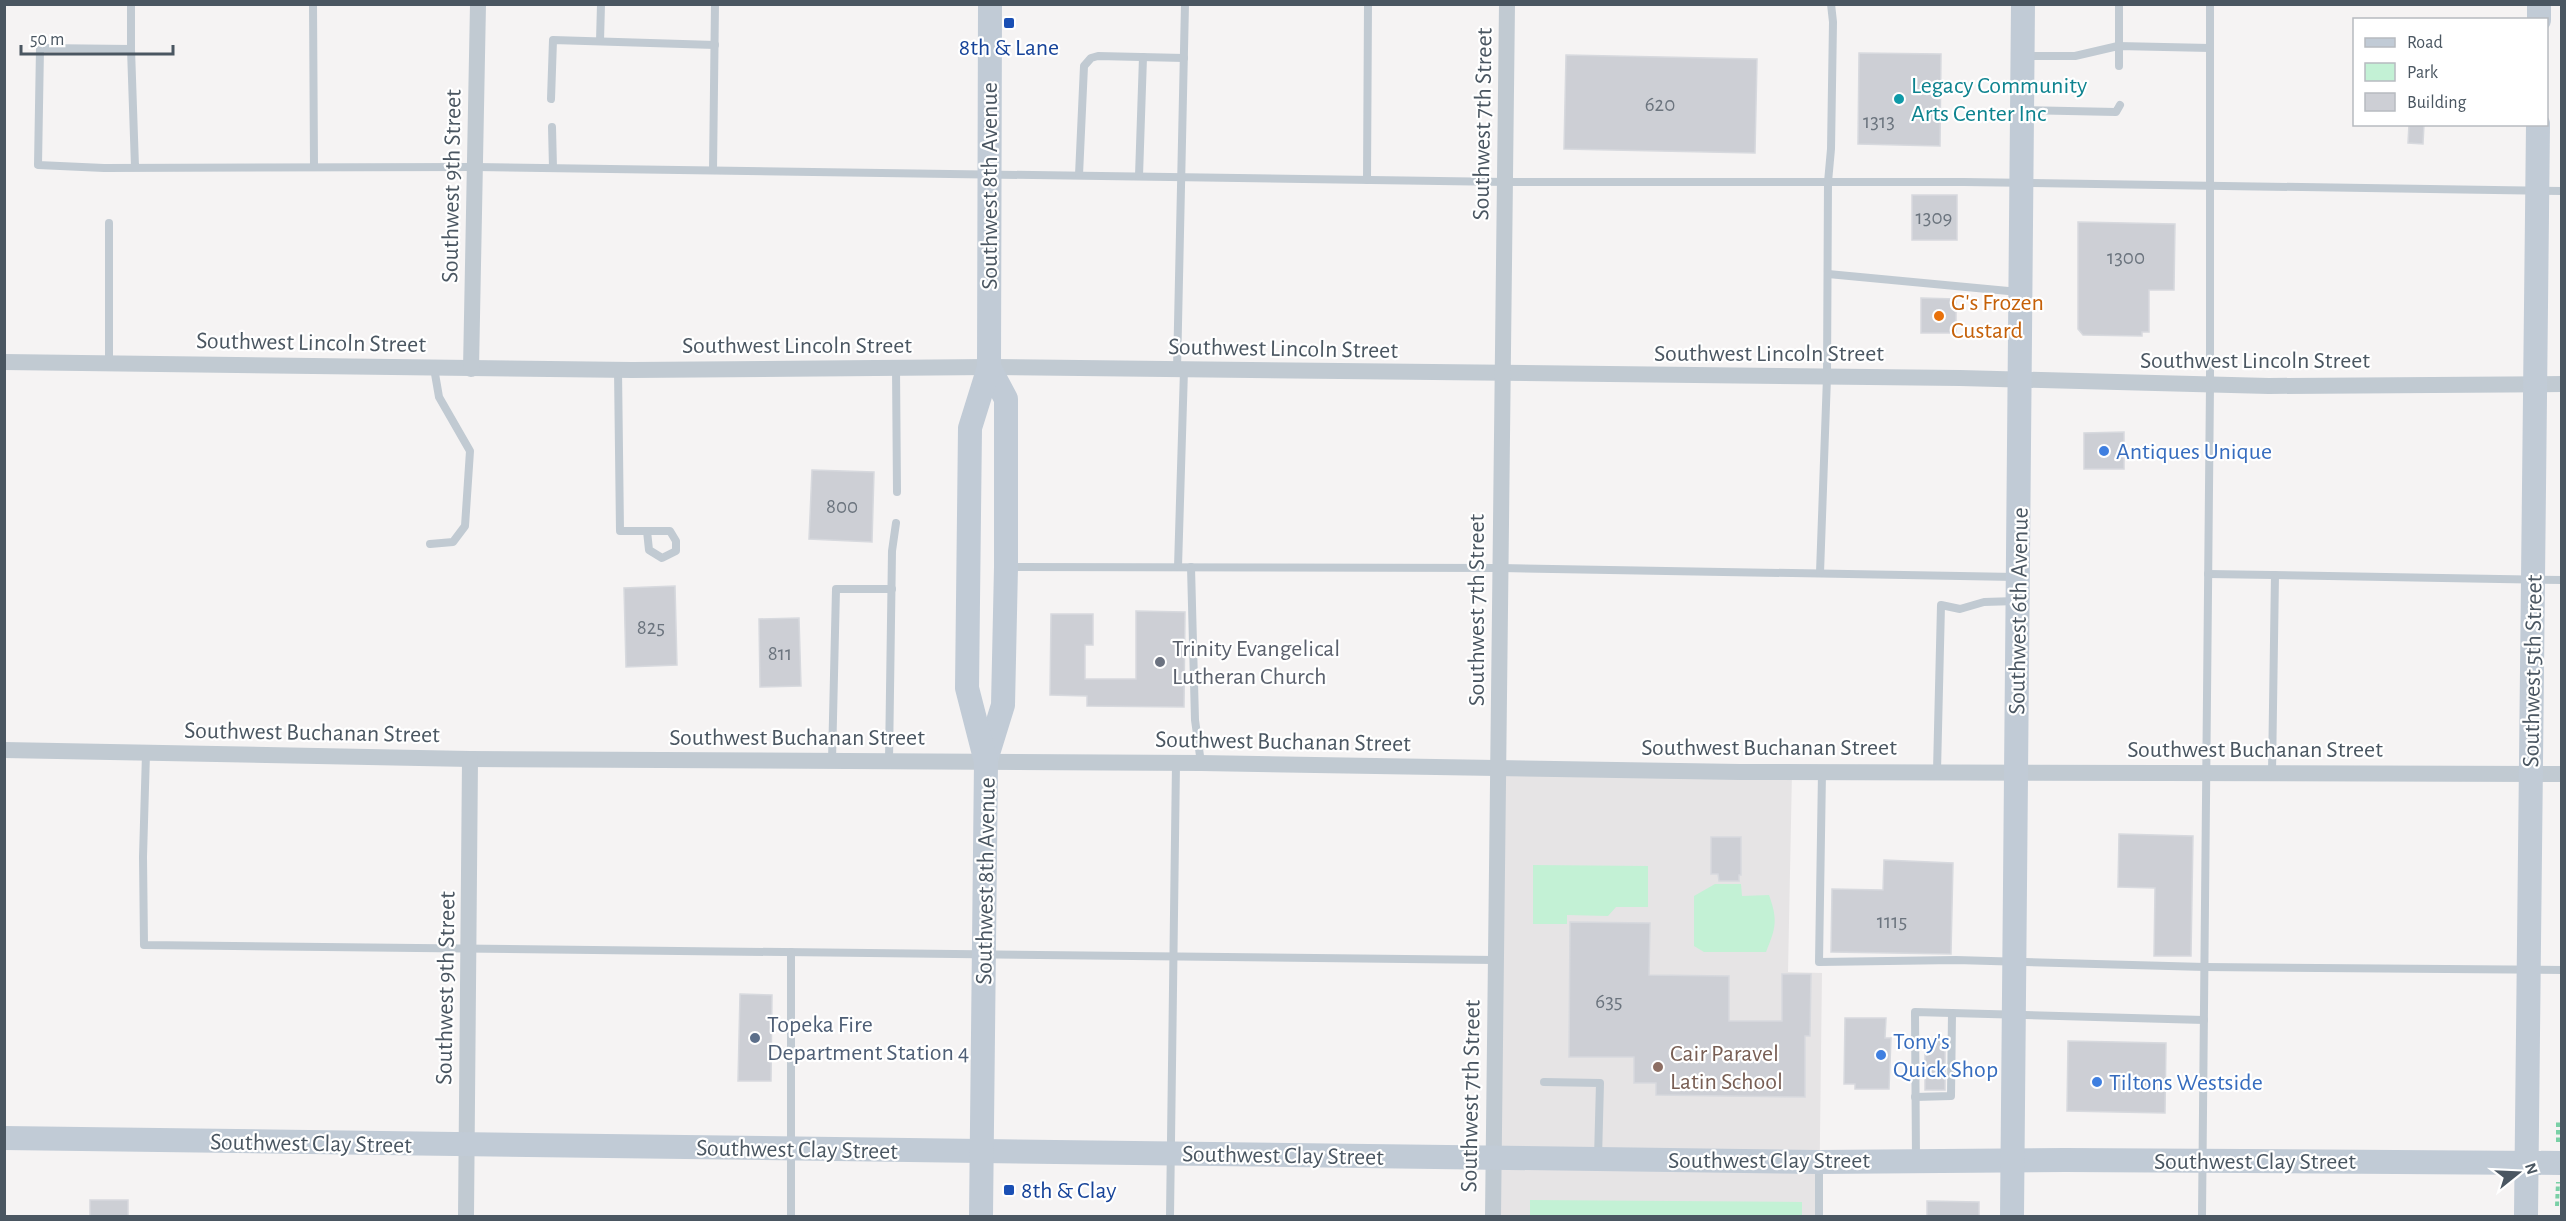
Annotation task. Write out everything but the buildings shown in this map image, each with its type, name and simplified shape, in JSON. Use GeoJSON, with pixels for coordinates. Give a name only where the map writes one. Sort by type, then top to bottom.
{"type":"FeatureCollection","features":[{"type":"Feature","properties":{"kind":"street","name":"Southwest 9th Street"},"geometry":{"type":"LineString","coordinates":[[471,369],[477,4]]}},
{"type":"Feature","properties":{"kind":"street","name":"Southwest 8th Avenue"},"geometry":{"type":"LineString","coordinates":[[981,1216],[986,762],[967,688],[970,428],[988,368],[990,4]]}},
{"type":"Feature","properties":{"kind":"street","name":"Southwest 7th Street"},"geometry":{"type":"LineString","coordinates":[[1493,1216],[1507,4]]}},
{"type":"Feature","properties":{"kind":"street","name":"Southwest 6th Avenue"},"geometry":{"type":"LineString","coordinates":[[2012,1216],[2023,4]]}},
{"type":"Feature","properties":{"kind":"street","name":"Southwest 5th Street"},"geometry":{"type":"LineString","coordinates":[[2526,1216],[2538,126]]}},
{"type":"Feature","properties":{"kind":"street","name":"Southwest Lincoln Street"},"geometry":{"type":"LineString","coordinates":[[4,362],[618,370],[988,368],[1181,370],[2020,379],[2210,385],[2562,384]]}},
{"type":"Feature","properties":{"kind":"street","name":"Southwest 8th Avenue"},"geometry":{"type":"LineString","coordinates":[[986,762],[1003,705],[1005,567],[1005,399],[988,368]]}},
{"type":"Feature","properties":{"kind":"street","name":"Southwest Buchanan Street"},"geometry":{"type":"LineString","coordinates":[[4,750],[470,759],[1176,763],[1822,772],[2562,774]]}},
{"type":"Feature","properties":{"kind":"street","name":"Southwest 9th Street"},"geometry":{"type":"LineString","coordinates":[[466,1216],[470,759]]}},
{"type":"Feature","properties":{"kind":"street","name":"Southwest Clay Street"},"geometry":{"type":"LineString","coordinates":[[4,1138],[1819,1162],[2203,1160],[2562,1163]]}},
{"type":"Feature","properties":{"kind":"lane"},"geometry":{"type":"LineString","coordinates":[[131,4],[135,168]]}},
{"type":"Feature","properties":{"kind":"lane"},"geometry":{"type":"LineString","coordinates":[[313,4],[314,167]]}},
{"type":"Feature","properties":{"kind":"lane"},"geometry":{"type":"LineString","coordinates":[[600,41],[602,4]]}},
{"type":"Feature","properties":{"kind":"lane"},"geometry":{"type":"LineString","coordinates":[[713,170],[715,4]]}},
{"type":"Feature","properties":{"kind":"lane"},"geometry":{"type":"LineString","coordinates":[[1178,567],[1181,177],[1185,4]]}},
{"type":"Feature","properties":{"kind":"lane"},"geometry":{"type":"LineString","coordinates":[[1367,180],[1368,4]]}},
{"type":"Feature","properties":{"kind":"lane"},"geometry":{"type":"LineString","coordinates":[[1820,573],[1827,377],[1828,182],[1833,22],[1831,4]]}},
{"type":"Feature","properties":{"kind":"lane"},"geometry":{"type":"LineString","coordinates":[[2119,4],[2119,66]]}},
{"type":"Feature","properties":{"kind":"lane"},"geometry":{"type":"LineString","coordinates":[[2202,1216],[2210,385],[2211,4]]}},
{"type":"Feature","properties":{"kind":"lane"},"geometry":{"type":"LineString","coordinates":[[552,99],[553,40],[715,45]]}},
{"type":"Feature","properties":{"kind":"lane"},"geometry":{"type":"LineString","coordinates":[[2023,56],[2075,56],[2118,46],[2210,48]]}},
{"type":"Feature","properties":{"kind":"lane"},"geometry":{"type":"LineString","coordinates":[[131,49],[40,48],[38,165],[135,168],[476,167],[1506,182],[1828,182],[2562,191]]}},
{"type":"Feature","properties":{"kind":"lane"},"geometry":{"type":"LineString","coordinates":[[1079,175],[1084,66],[1091,58],[1098,56],[1184,58]]}},
{"type":"Feature","properties":{"kind":"lane"},"geometry":{"type":"LineString","coordinates":[[1139,176],[1143,57]]}},
{"type":"Feature","properties":{"kind":"lane"},"geometry":{"type":"LineString","coordinates":[[2022,110],[2116,112],[2120,105]]}},
{"type":"Feature","properties":{"kind":"lane"},"geometry":{"type":"LineString","coordinates":[[552,127],[554,168]]}},
{"type":"Feature","properties":{"kind":"lane"},"geometry":{"type":"LineString","coordinates":[[109,223],[109,363]]}},
{"type":"Feature","properties":{"kind":"lane"},"geometry":{"type":"LineString","coordinates":[[1828,274],[2020,293]]}},
{"type":"Feature","properties":{"kind":"lane"},"geometry":{"type":"LineString","coordinates":[[430,544],[453,542],[465,526],[470,451],[439,397],[434,368]]}},
{"type":"Feature","properties":{"kind":"lane"},"geometry":{"type":"LineString","coordinates":[[896,368],[897,492]]}},
{"type":"Feature","properties":{"kind":"lane"},"geometry":{"type":"LineString","coordinates":[[618,370],[620,531],[647,531]]}},
{"type":"Feature","properties":{"kind":"lane"},"geometry":{"type":"LineString","coordinates":[[889,761],[892,551],[896,523]]}},
{"type":"Feature","properties":{"kind":"lane"},"geometry":{"type":"LineString","coordinates":[[1005,567],[1501,568],[2018,577]]}},
{"type":"Feature","properties":{"kind":"lane"},"geometry":{"type":"LineString","coordinates":[[1191,567],[1195,720],[1201,764]]}},
{"type":"Feature","properties":{"kind":"lane"},"geometry":{"type":"LineString","coordinates":[[2208,574],[2562,580]]}},
{"type":"Feature","properties":{"kind":"lane"},"geometry":{"type":"LineString","coordinates":[[2272,773],[2276,575]]}},
{"type":"Feature","properties":{"kind":"lane"},"geometry":{"type":"LineString","coordinates":[[832,761],[836,589],[892,589]]}},
{"type":"Feature","properties":{"kind":"lane"},"geometry":{"type":"LineString","coordinates":[[1937,771],[1941,605],[1960,609],[1984,602],[2016,601]]}},
{"type":"Feature","properties":{"kind":"lane"},"geometry":{"type":"LineString","coordinates":[[146,753],[142,857],[144,945],[1496,960]]}},
{"type":"Feature","properties":{"kind":"lane"},"geometry":{"type":"LineString","coordinates":[[1170,1216],[1176,763]]}},
{"type":"Feature","properties":{"kind":"lane"},"geometry":{"type":"LineString","coordinates":[[1822,772],[1819,962],[2014,962],[2562,970]]}},
{"type":"Feature","properties":{"kind":"lane"},"geometry":{"type":"LineString","coordinates":[[791,952],[791,1216]]}},
{"type":"Feature","properties":{"kind":"lane"},"geometry":{"type":"LineString","coordinates":[[1916,1161],[1914,1012],[2204,1020]]}},
{"type":"Feature","properties":{"kind":"lane"},"geometry":{"type":"LineString","coordinates":[[1915,1097],[1951,1096],[1952,1013]]}},
{"type":"Feature","properties":{"kind":"lane"},"geometry":{"type":"LineString","coordinates":[[1544,1082],[1600,1083],[1598,1158]]}},
{"type":"Feature","properties":{"kind":"lane"},"geometry":{"type":"LineString","coordinates":[[1819,1162],[1819,1216]]}},
{"type":"Feature","properties":{"kind":"shaded area","name":"Cair Paravel Latin School"},"geometry":{"type":"Polygon","coordinates":[[[1499,768],[1792,772],[1788,972],[1822,973],[1819,1216],[1494,1216],[1499,768]]]}},
{"type":"Feature","properties":{"kind":"green space"},"geometry":{"type":"Polygon","coordinates":[[[1533,865],[1648,866],[1648,907],[1616,907],[1608,916],[1567,915],[1567,924],[1533,924],[1533,865]]]}},
{"type":"Feature","properties":{"kind":"green space"},"geometry":{"type":"Polygon","coordinates":[[[1715,884],[1741,884],[1742,896],[1769,895],[1775,924],[1766,952],[1704,952],[1694,946],[1694,896],[1715,884]]]}},
{"type":"Feature","properties":{"kind":"green space"},"geometry":{"type":"Polygon","coordinates":[[[1530,1200],[1802,1202],[1802,1216],[1530,1216],[1530,1200]]]}},
{"type":"Feature","properties":{"kind":"place","name":"8th & Lane"},"geometry":{"type":"Point","coordinates":[1009,23]}},
{"type":"Feature","properties":{"kind":"place","name":"Legacy Community Arts Center Inc"},"geometry":{"type":"Point","coordinates":[1899,99]}},
{"type":"Feature","properties":{"kind":"place","name":"G's Frozen Custard"},"geometry":{"type":"Point","coordinates":[1939,316]}},
{"type":"Feature","properties":{"kind":"place","name":"Antiques Unique"},"geometry":{"type":"Point","coordinates":[2104,451]}},
{"type":"Feature","properties":{"kind":"place","name":"Trinity Evangelical Lutheran Church"},"geometry":{"type":"Point","coordinates":[1160,662]}},
{"type":"Feature","properties":{"kind":"place","name":"Topeka Fire Department Station 4"},"geometry":{"type":"Point","coordinates":[755,1038]}},
{"type":"Feature","properties":{"kind":"place","name":"Tony's Quick Shop"},"geometry":{"type":"Point","coordinates":[1881,1055]}},
{"type":"Feature","properties":{"kind":"place","name":"Cair Paravel Latin School"},"geometry":{"type":"Point","coordinates":[1658,1067]}},
{"type":"Feature","properties":{"kind":"place","name":"Tiltons Westside"},"geometry":{"type":"Point","coordinates":[2097,1082]}},
{"type":"Feature","properties":{"kind":"place","name":"8th & Clay"},"geometry":{"type":"Point","coordinates":[1009,1190]}}]}
